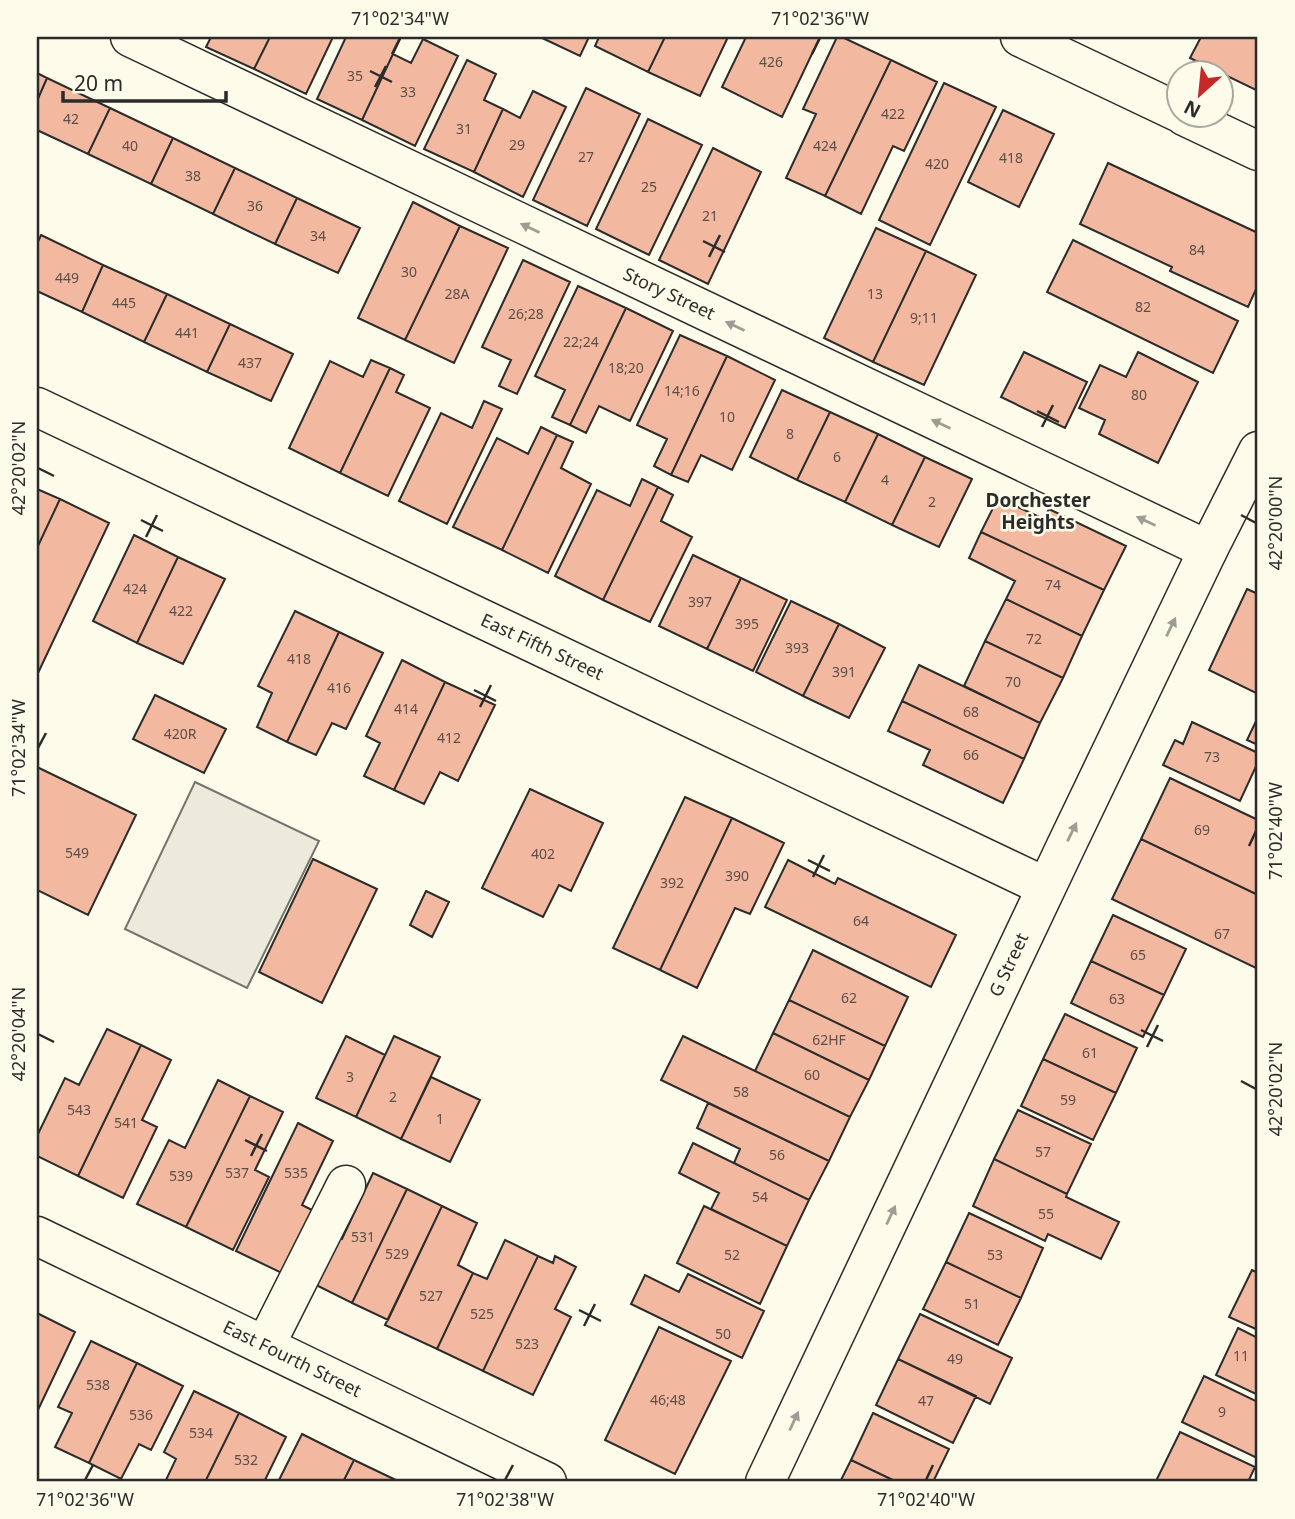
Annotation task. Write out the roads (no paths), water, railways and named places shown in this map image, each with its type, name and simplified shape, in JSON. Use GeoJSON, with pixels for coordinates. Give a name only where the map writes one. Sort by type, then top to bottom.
{"type":"FeatureCollection","features":[{"type":"Feature","properties":{"kind":"street","name":"Story Street"},"geometry":{"type":"LineString","coordinates":[[130,37],[1208,550]]}},
{"type":"Feature","properties":{"kind":"street"},"geometry":{"type":"LineString","coordinates":[[1020,37],[1166,106]]}},
{"type":"Feature","properties":{"kind":"street"},"geometry":{"type":"LineString","coordinates":[[1215,130],[1258,151]]}},
{"type":"Feature","properties":{"kind":"street","name":"East Fifth Street"},"geometry":{"type":"LineString","coordinates":[[37,407],[1046,887]]}},
{"type":"Feature","properties":{"kind":"street","name":"G Street"},"geometry":{"type":"LineString","coordinates":[[765,1482],[1046,887],[1258,451]]}},
{"type":"Feature","properties":{"kind":"street"},"geometry":{"type":"LineString","coordinates":[[265,1346],[346,1185]]}},
{"type":"Feature","properties":{"kind":"street","name":"East Fourth Street"},"geometry":{"type":"LineString","coordinates":[[37,1236],[547,1482]]}},
{"type":"Feature","properties":{"kind":"district","name":"Dorchester Heights"},"geometry":{"type":"Point","coordinates":[1038,511]}}]}
